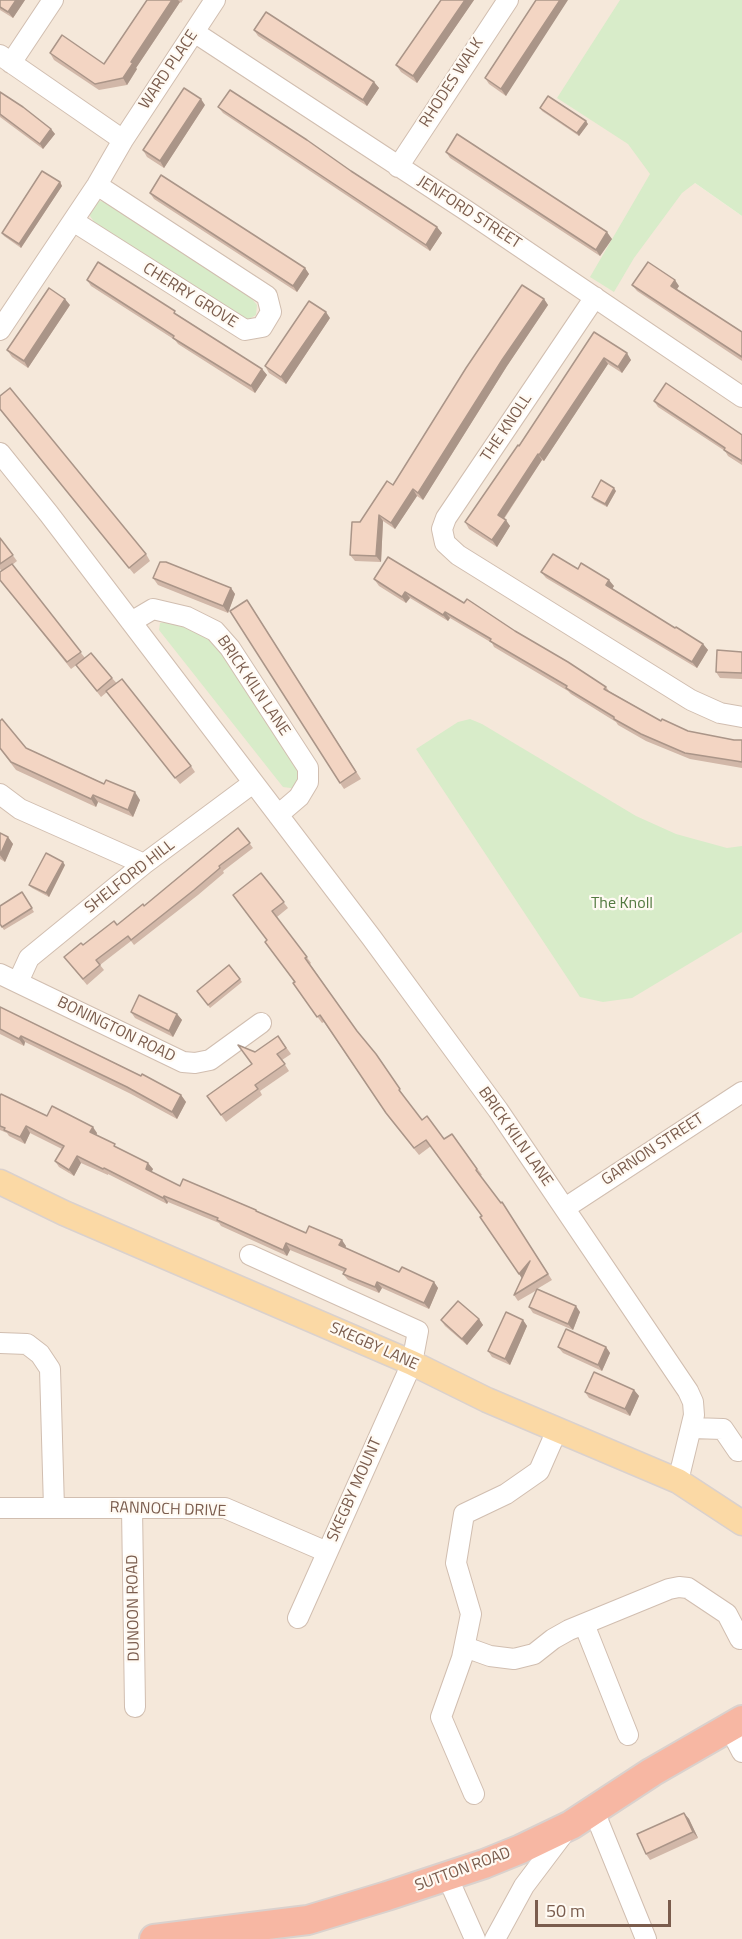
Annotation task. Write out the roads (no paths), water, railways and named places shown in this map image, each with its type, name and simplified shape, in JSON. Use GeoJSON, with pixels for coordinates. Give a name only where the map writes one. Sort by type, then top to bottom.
{"type":"FeatureCollection","features":[{"type":"Feature","properties":{"kind":"highway","name":"SUTTON ROAD"},"geometry":{"type":"LineString","coordinates":[[154,1939],[308,1920],[387,1896],[521,1850],[582,1818],[652,1772],[738,1733]]}},
{"type":"Feature","properties":{"kind":"main road","name":"SKEGBY LANE"},"geometry":{"type":"LineString","coordinates":[[0,1182],[64,1213],[412,1363],[487,1400],[678,1481],[742,1523]]}},
{"type":"Feature","properties":{"kind":"street"},"geometry":{"type":"LineString","coordinates":[[3,317],[73,221],[123,140],[6,59],[52,0]]}},
{"type":"Feature","properties":{"kind":"street","name":"WARD PLACE"},"geometry":{"type":"LineString","coordinates":[[123,140],[215,0]]}},
{"type":"Feature","properties":{"kind":"street","name":"RHODES WALK"},"geometry":{"type":"LineString","coordinates":[[398,167],[508,0]]}},
{"type":"Feature","properties":{"kind":"street","name":"JENFORD STREET"},"geometry":{"type":"LineString","coordinates":[[194,32],[467,211],[742,397]]}},
{"type":"Feature","properties":{"kind":"street","name":"CHERRY GROVE"},"geometry":{"type":"LineString","coordinates":[[73,221],[245,330],[262,327],[271,312],[267,296],[97,185]]}},
{"type":"Feature","properties":{"kind":"street","name":"THE KNOLL"},"geometry":{"type":"LineString","coordinates":[[595,297],[446,518],[442,529],[445,543],[458,555],[691,700],[720,713],[742,717]]}},
{"type":"Feature","properties":{"kind":"street","name":"BRICK KILN LANE"},"geometry":{"type":"LineString","coordinates":[[0,453],[254,783],[491,1101],[688,1391],[693,1402],[692,1428],[678,1481]]}},
{"type":"Feature","properties":{"kind":"street","name":"BRICK KILN LANE"},"geometry":{"type":"LineString","coordinates":[[131,622],[153,609],[187,617],[215,631],[230,648],[308,768],[308,782],[298,797],[278,815]]}},
{"type":"Feature","properties":{"kind":"street","name":"SHELFORD HILL"},"geometry":{"type":"LineString","coordinates":[[9,978],[29,958],[144,864],[254,783]]}},
{"type":"Feature","properties":{"kind":"street"},"geometry":{"type":"LineString","coordinates":[[0,794],[20,808],[144,864]]}},
{"type":"Feature","properties":{"kind":"street","name":"BONINGTON ROAD"},"geometry":{"type":"LineString","coordinates":[[9,978],[183,1062],[195,1063],[210,1060],[261,1023]]}},
{"type":"Feature","properties":{"kind":"street","name":"GARNON STREET"},"geometry":{"type":"LineString","coordinates":[[565,1208],[742,1092]]}},
{"type":"Feature","properties":{"kind":"street","name":"SKEGBY MOUNT"},"geometry":{"type":"LineString","coordinates":[[250,1255],[418,1331],[412,1363],[298,1618]]}},
{"type":"Feature","properties":{"kind":"street"},"geometry":{"type":"LineString","coordinates":[[0,1343],[27,1344],[40,1354],[50,1369],[54,1508]]}},
{"type":"Feature","properties":{"kind":"street"},"geometry":{"type":"LineString","coordinates":[[692,1428],[723,1429],[738,1451]]}},
{"type":"Feature","properties":{"kind":"street"},"geometry":{"type":"LineString","coordinates":[[474,1794],[441,1718],[465,1647],[471,1614],[456,1563],[464,1514],[506,1494],[539,1471],[557,1430]]}},
{"type":"Feature","properties":{"kind":"street","name":"RANNOCH DRIVE"},"geometry":{"type":"LineString","coordinates":[[0,1508],[225,1508],[327,1552]]}},
{"type":"Feature","properties":{"kind":"street","name":"DUNOON ROAD"},"geometry":{"type":"LineString","coordinates":[[132,1508],[135,1707]]}},
{"type":"Feature","properties":{"kind":"street"},"geometry":{"type":"LineString","coordinates":[[465,1647],[490,1656],[514,1659],[534,1654],[553,1639],[584,1624],[669,1589],[688,1588],[727,1614],[740,1639]]}},
{"type":"Feature","properties":{"kind":"street"},"geometry":{"type":"LineString","coordinates":[[584,1624],[628,1735]]}},
{"type":"Feature","properties":{"kind":"street"},"geometry":{"type":"LineString","coordinates":[[495,1939],[524,1886],[582,1818],[646,1939]]}},
{"type":"Feature","properties":{"kind":"street"},"geometry":{"type":"LineString","coordinates":[[447,1876],[475,1939]]}},
{"type":"Feature","properties":{"kind":"park label","name":"The Knoll"},"geometry":{"type":"Point","coordinates":[622,904]}}]}
